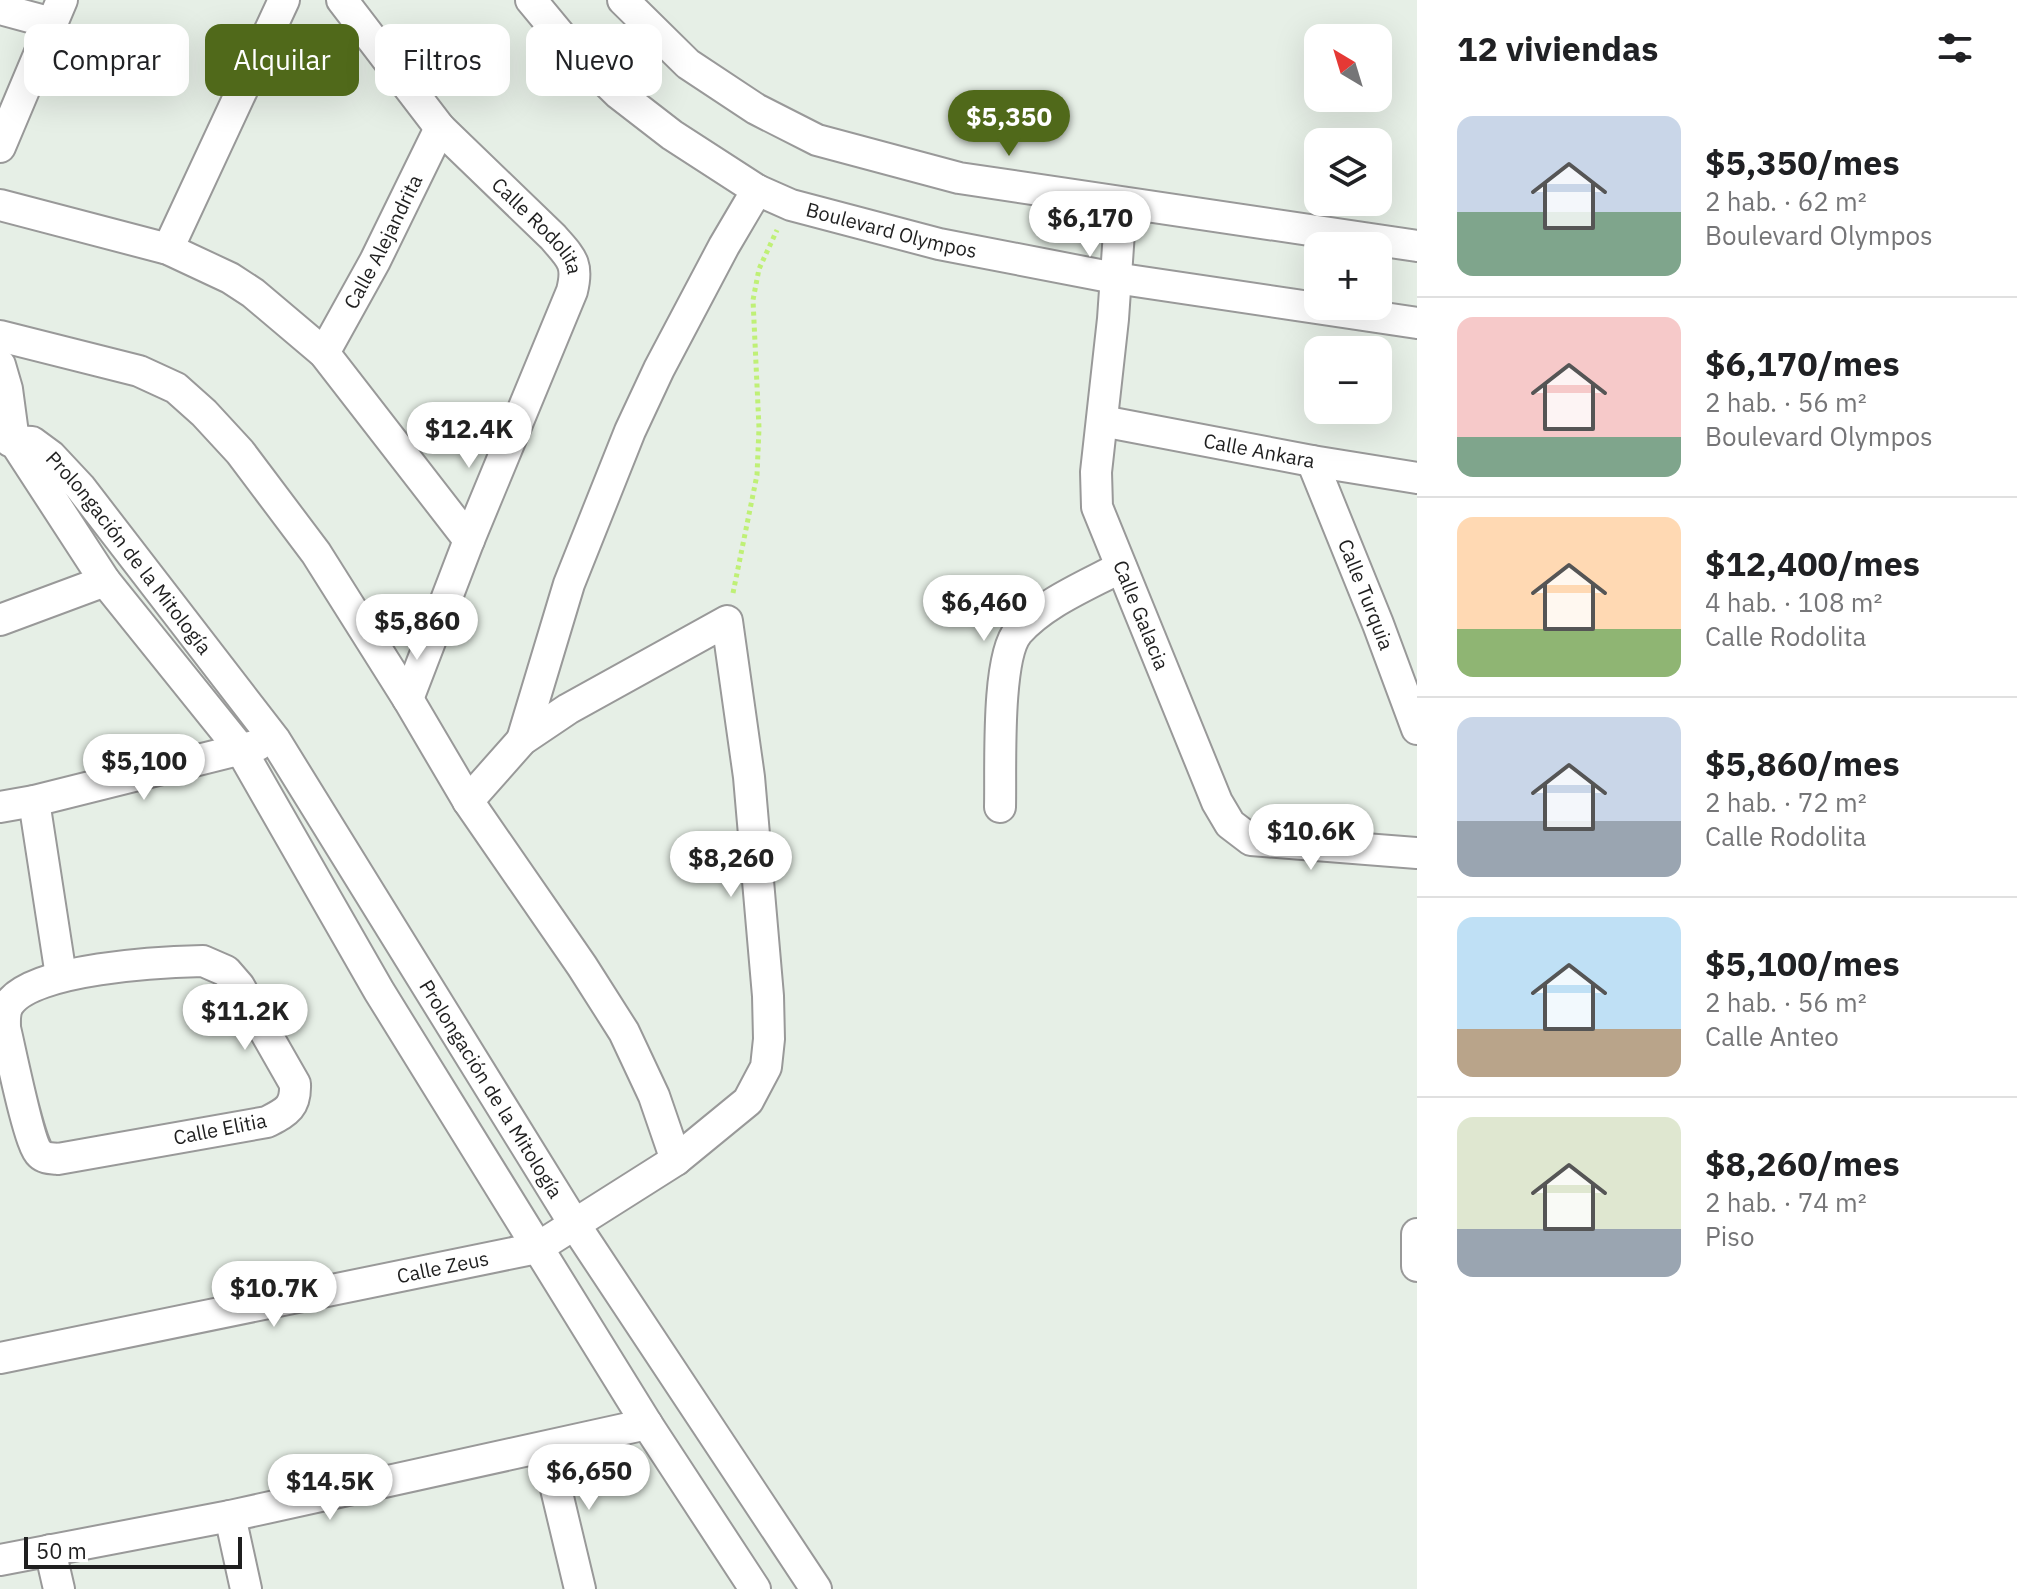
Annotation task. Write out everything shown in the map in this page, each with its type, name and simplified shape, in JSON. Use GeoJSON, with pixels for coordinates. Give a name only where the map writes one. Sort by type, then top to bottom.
{"type":"FeatureCollection","features":[{"type":"Feature","properties":{"kind":"street"},"geometry":{"type":"LineString","coordinates":[[168,249],[284,0]]}},
{"type":"Feature","properties":{"kind":"street","name":"Calle Rodolita"},"geometry":{"type":"LineString","coordinates":[[342,0],[440,128],[553,237],[570,256],[576,273],[572,291],[469,540],[408,699]]}},
{"type":"Feature","properties":{"kind":"street","name":"Boulevard Olympos"},"geometry":{"type":"LineString","coordinates":[[531,0],[565,41],[619,94],[672,135],[757,190],[791,205],[939,244],[1115,278],[1417,323]]}},
{"type":"Feature","properties":{"kind":"street"},"geometry":{"type":"LineString","coordinates":[[623,0],[688,64],[756,109],[817,140],[959,178],[1417,246]]}},
{"type":"Feature","properties":{"kind":"street"},"geometry":{"type":"LineString","coordinates":[[0,9],[57,12],[0,147]]}},
{"type":"Feature","properties":{"kind":"street","name":"Calle Alejandrita"},"geometry":{"type":"LineString","coordinates":[[324,353],[375,261],[440,128]]}},
{"type":"Feature","properties":{"kind":"street"},"geometry":{"type":"LineString","coordinates":[[522,740],[569,584],[630,431],[673,342],[757,190]]}},
{"type":"Feature","properties":{"kind":"street","name":"Calle Galacia"},"geometry":{"type":"LineString","coordinates":[[1121,203],[1113,319],[1096,472],[1097,507],[1217,802],[1230,824],[1251,840],[1417,853]]}},
{"type":"Feature","properties":{"kind":"street"},"geometry":{"type":"LineString","coordinates":[[0,205],[168,249],[230,278],[253,293],[324,353],[469,540]]}},
{"type":"Feature","properties":{"kind":"street"},"geometry":{"type":"LineString","coordinates":[[0,336],[139,371],[176,388],[240,452],[316,553],[468,801],[624,1032],[654,1096],[676,1160]]}},
{"type":"Feature","properties":{"kind":"street"},"geometry":{"type":"LineString","coordinates":[[0,365],[7,389],[7,441]]}},
{"type":"Feature","properties":{"kind":"street","name":"Calle Ankara"},"geometry":{"type":"LineString","coordinates":[[1102,421],[1417,478]]}},
{"type":"Feature","properties":{"kind":"street","name":"Prolongación de la Mitología"},"geometry":{"type":"LineString","coordinates":[[7,441],[105,581],[241,750],[379,991],[647,1424],[755,1589]]}},
{"type":"Feature","properties":{"kind":"street","name":"Prolongación de la Mitología"},"geometry":{"type":"LineString","coordinates":[[7,441],[32,442],[51,456],[80,487],[275,740],[575,1225],[816,1589]]}},
{"type":"Feature","properties":{"kind":"street","name":"Calle Turquia"},"geometry":{"type":"LineString","coordinates":[[1312,461],[1417,729]]}},
{"type":"Feature","properties":{"kind":"street"},"geometry":{"type":"LineString","coordinates":[[1000,807],[1002,691],[1008,655],[1016,634],[1041,610],[1121,567]]}},
{"type":"Feature","properties":{"kind":"street"},"geometry":{"type":"LineString","coordinates":[[0,620],[105,581]]}},
{"type":"Feature","properties":{"kind":"street"},"geometry":{"type":"LineString","coordinates":[[468,801],[522,740],[568,709],[727,621]]}},
{"type":"Feature","properties":{"kind":"street","name":"Calle Zeus"},"geometry":{"type":"LineString","coordinates":[[0,1358],[537,1248],[676,1160],[748,1101],[766,1067],[768,996],[749,777],[727,621]]}},
{"type":"Feature","properties":{"kind":"street"},"geometry":{"type":"LineString","coordinates":[[0,807],[275,740]]}},
{"type":"Feature","properties":{"kind":"street"},"geometry":{"type":"LineString","coordinates":[[34,801],[61,976]]}},
{"type":"Feature","properties":{"kind":"street","name":"Calle Elitia"},"geometry":{"type":"LineString","coordinates":[[203,961],[226,971],[239,986],[295,1084],[291,1106],[267,1122],[58,1159],[40,1155],[31,1134],[5,1028],[5,1013],[9,1003],[20,993],[61,976],[167,962],[203,961]]}},
{"type":"Feature","properties":{"kind":"street"},"geometry":{"type":"LineString","coordinates":[[1417,1234],[1417,1266]]}},
{"type":"Feature","properties":{"kind":"street"},"geometry":{"type":"LineString","coordinates":[[0,1560],[230,1516],[647,1424]]}},
{"type":"Feature","properties":{"kind":"street"},"geometry":{"type":"LineString","coordinates":[[546,1447],[580,1589]]}},
{"type":"Feature","properties":{"kind":"street"},"geometry":{"type":"LineString","coordinates":[[230,1516],[246,1589]]}},
{"type":"Feature","properties":{"kind":"street"},"geometry":{"type":"LineString","coordinates":[[50,1550],[59,1589]]}},
{"type":"Feature","properties":{"kind":"path"},"geometry":{"type":"LineString","coordinates":[[727,621],[757,475],[759,428],[753,300],[759,269],[791,205]]}}]}
